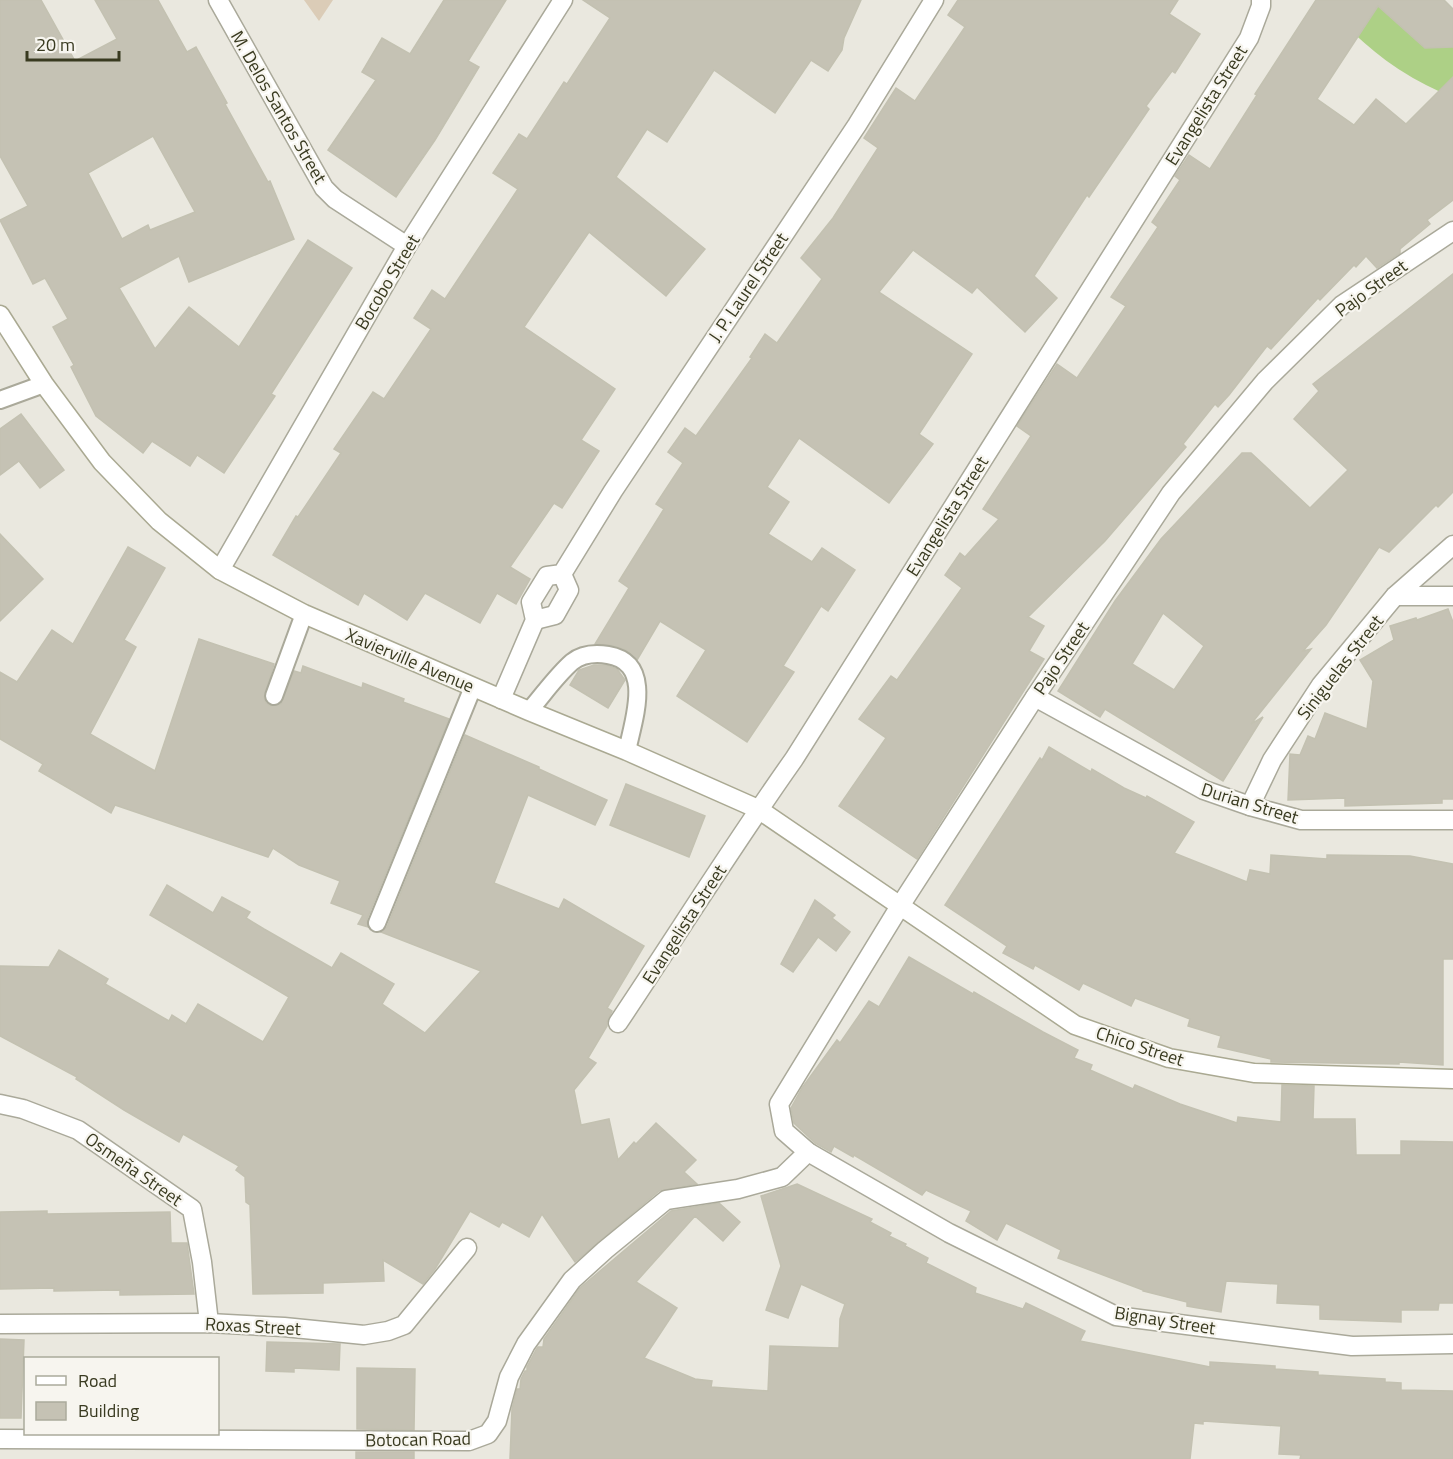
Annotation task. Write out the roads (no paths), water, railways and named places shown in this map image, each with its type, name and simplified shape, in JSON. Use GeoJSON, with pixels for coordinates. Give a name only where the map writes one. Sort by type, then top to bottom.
{"type":"FeatureCollection","features":[{"type":"Feature","properties":{"kind":"street","name":"M. Delos Santos Street"},"geometry":{"type":"LineString","coordinates":[[218,0],[324,188],[335,199],[407,246]]}},
{"type":"Feature","properties":{"kind":"street","name":"Bocobo Street"},"geometry":{"type":"LineString","coordinates":[[220,570],[407,246],[563,0]]}},
{"type":"Feature","properties":{"kind":"street","name":"J. P. Laurel Street"},"geometry":{"type":"LineString","coordinates":[[501,699],[535,620],[531,602],[547,576],[562,574],[613,491],[857,124],[934,0]]}},
{"type":"Feature","properties":{"kind":"street","name":"Evangelista Street"},"geometry":{"type":"LineString","coordinates":[[618,1023],[800,749],[1249,38],[1261,6],[1261,0]]}},
{"type":"Feature","properties":{"kind":"street","name":"Pajo Street"},"geometry":{"type":"LineString","coordinates":[[808,1152],[784,1131],[779,1104],[900,906],[1171,493],[1265,381],[1342,305],[1453,231]]}},
{"type":"Feature","properties":{"kind":"street","name":"Xavierville Avenue"},"geometry":{"type":"LineString","coordinates":[[0,317],[44,384],[102,462],[159,521],[220,570],[304,614],[758,809],[900,906]]}},
{"type":"Feature","properties":{"kind":"street","name":"Siniguelas Street"},"geometry":{"type":"LineString","coordinates":[[1250,806],[1272,760],[1321,685],[1395,596],[1453,545]]}},
{"type":"Feature","properties":{"kind":"street"},"geometry":{"type":"LineString","coordinates":[[535,620],[555,615],[560,607],[569,590],[562,574]]}},
{"type":"Feature","properties":{"kind":"street"},"geometry":{"type":"LineString","coordinates":[[1395,596],[1453,596]]}},
{"type":"Feature","properties":{"kind":"street","name":"Durian Street"},"geometry":{"type":"LineString","coordinates":[[1035,697],[1204,790],[1250,806],[1301,820],[1453,820]]}},
{"type":"Feature","properties":{"kind":"street","name":"Chico Street"},"geometry":{"type":"LineString","coordinates":[[900,906],[1075,1025],[1168,1058],[1254,1073],[1453,1078]]}},
{"type":"Feature","properties":{"kind":"street","name":"Osmeña Street"},"geometry":{"type":"LineString","coordinates":[[0,1104],[23,1108],[78,1130],[192,1209],[202,1262],[209,1323]]}},
{"type":"Feature","properties":{"kind":"street","name":"Bignay Street"},"geometry":{"type":"LineString","coordinates":[[808,1152],[948,1233],[1116,1316],[1352,1346],[1453,1344]]}},
{"type":"Feature","properties":{"kind":"street","name":"Botocan Road"},"geometry":{"type":"LineString","coordinates":[[0,1439],[469,1441],[488,1434],[497,1421],[509,1377],[526,1344],[572,1280],[605,1250],[666,1200],[738,1189],[782,1177],[808,1152]]}},
{"type":"Feature","properties":{"kind":"street","name":"Roxas Street"},"geometry":{"type":"LineString","coordinates":[[0,1324],[209,1323],[284,1327],[364,1335],[388,1331],[404,1325],[467,1248]]}},
{"type":"Feature","properties":{"kind":"lane"},"geometry":{"type":"LineString","coordinates":[[0,400],[44,384]]}},
{"type":"Feature","properties":{"kind":"lane"},"geometry":{"type":"LineString","coordinates":[[274,696],[304,614]]}},
{"type":"Feature","properties":{"kind":"lane"},"geometry":{"type":"LineString","coordinates":[[529,711],[573,662],[598,653],[612,655],[632,671],[638,683],[639,696],[627,751]]}},
{"type":"Feature","properties":{"kind":"lane"},"geometry":{"type":"LineString","coordinates":[[377,923],[473,687]]}},
{"type":"Feature","properties":{"kind":"waterway"},"geometry":{"type":"LineString","coordinates":[[1359,0],[1403,38],[1453,67]]}}]}
